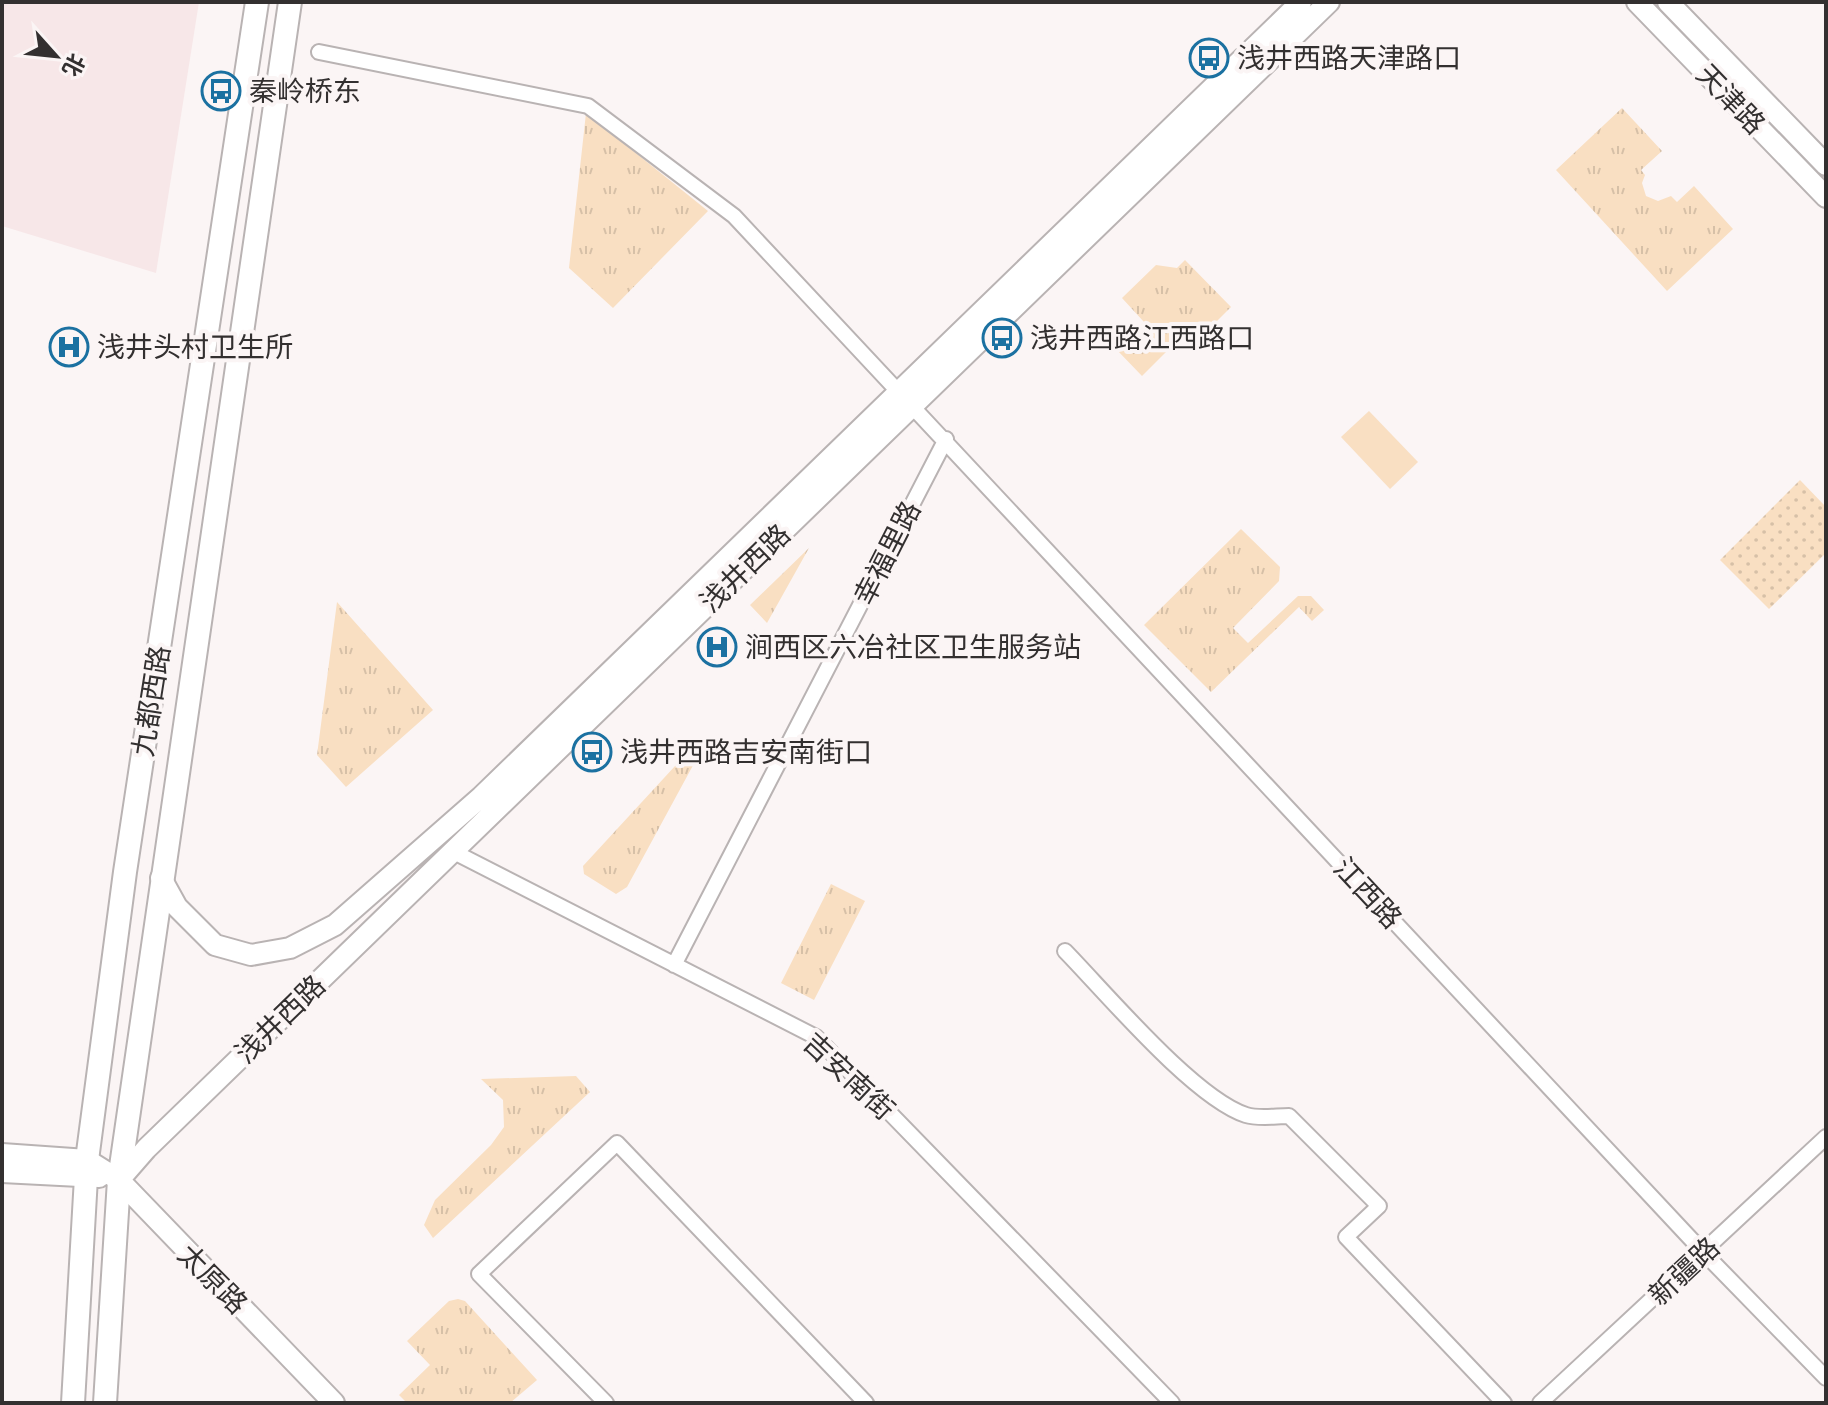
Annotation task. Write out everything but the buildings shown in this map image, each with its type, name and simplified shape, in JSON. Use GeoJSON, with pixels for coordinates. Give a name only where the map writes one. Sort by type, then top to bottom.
{"type":"FeatureCollection","features":[{"type":"Feature","properties":{"kind":"main road","name":"九都西路"},"geometry":{"type":"LineString","coordinates":[[73,1403],[87,1168],[125,872],[257,2]]}},
{"type":"Feature","properties":{"kind":"main road","name":"九都西路"},"geometry":{"type":"LineString","coordinates":[[105,1403],[119,1180],[290,2]]}},
{"type":"Feature","properties":{"kind":"main road","name":"浅井西路"},"geometry":{"type":"LineString","coordinates":[[119,1180],[157,1138],[452,851],[1301,2]]}},
{"type":"Feature","properties":{"kind":"main road","name":"浅井西路"},"geometry":{"type":"LineString","coordinates":[[161,878],[177,907],[215,945],[251,955],[290,948],[335,925],[481,797],[1329,2]]}},
{"type":"Feature","properties":{"kind":"main road","name":"天津路"},"geometry":{"type":"LineString","coordinates":[[1637,2],[1826,197]]}},
{"type":"Feature","properties":{"kind":"main road","name":"天津路"},"geometry":{"type":"LineString","coordinates":[[1668,2],[1826,165]]}},
{"type":"Feature","properties":{"kind":"main road"},"geometry":{"type":"LineString","coordinates":[[2,1154],[87,1168]]}},
{"type":"Feature","properties":{"kind":"main road"},"geometry":{"type":"LineString","coordinates":[[2,1172],[87,1168]]}},
{"type":"Feature","properties":{"kind":"main road","name":"太原路"},"geometry":{"type":"LineString","coordinates":[[87,1168],[119,1180],[334,1403]]}},
{"type":"Feature","properties":{"kind":"street","name":"江西路"},"geometry":{"type":"LineString","coordinates":[[319,52],[588,106],[734,216],[907,397],[1704,1253],[1826,1378]]}},
{"type":"Feature","properties":{"kind":"street","name":"幸福里路"},"geometry":{"type":"LineString","coordinates":[[674,965],[946,439]]}},
{"type":"Feature","properties":{"kind":"street","name":"吉安南街"},"geometry":{"type":"LineString","coordinates":[[452,851],[816,1037],[1172,1403]]}},
{"type":"Feature","properties":{"kind":"street"},"geometry":{"type":"LineString","coordinates":[[1065,951],[1188,1076],[1221,1102],[1248,1116],[1289,1116],[1379,1206],[1346,1237],[1504,1403]]}},
{"type":"Feature","properties":{"kind":"street","name":"新疆路"},"geometry":{"type":"LineString","coordinates":[[1540,1403],[1826,1137]]}},
{"type":"Feature","properties":{"kind":"street"},"geometry":{"type":"LineString","coordinates":[[606,1403],[479,1274],[617,1143],[866,1403]]}},
{"type":"Feature","properties":{"kind":"shaded area"},"geometry":{"type":"Polygon","coordinates":[[[2,2],[199,2],[156,273],[2,226],[2,2]]]}},
{"type":"Feature","properties":{"kind":"green space"},"geometry":{"type":"Polygon","coordinates":[[[1622,108],[1662,151],[1641,170],[1645,175],[1642,183],[1646,196],[1658,201],[1671,196],[1677,202],[1694,186],[1733,229],[1667,291],[1556,170],[1622,108]]]}},
{"type":"Feature","properties":{"kind":"green space"},"geometry":{"type":"Polygon","coordinates":[[[586,113],[708,211],[613,308],[569,268],[586,113]]]}},
{"type":"Feature","properties":{"kind":"green space"},"geometry":{"type":"Polygon","coordinates":[[[1185,260],[1231,307],[1194,344],[1184,334],[1142,376],[1116,349],[1144,322],[1122,298],[1156,265],[1177,268],[1185,260]]]}},
{"type":"Feature","properties":{"kind":"green space"},"geometry":{"type":"Polygon","coordinates":[[[1369,411],[1418,462],[1390,489],[1341,437],[1369,411]]]}},
{"type":"Feature","properties":{"kind":"green space"},"geometry":{"type":"Polygon","coordinates":[[[1800,480],[1826,507],[1826,553],[1769,609],[1720,560],[1800,480]]]}},
{"type":"Feature","properties":{"kind":"green space"},"geometry":{"type":"Polygon","coordinates":[[[1241,529],[1280,567],[1279,581],[1233,628],[1248,643],[1298,596],[1311,596],[1324,610],[1312,621],[1299,607],[1211,692],[1144,625],[1241,529]]]}},
{"type":"Feature","properties":{"kind":"green space"},"geometry":{"type":"Polygon","coordinates":[[[809,548],[767,623],[750,605],[809,548]]]}},
{"type":"Feature","properties":{"kind":"green space"},"geometry":{"type":"Polygon","coordinates":[[[337,602],[433,710],[346,787],[317,755],[337,602]]]}},
{"type":"Feature","properties":{"kind":"green space"},"geometry":{"type":"Polygon","coordinates":[[[687,753],[697,758],[627,887],[616,894],[584,874],[583,866],[687,753]]]}},
{"type":"Feature","properties":{"kind":"green space"},"geometry":{"type":"Polygon","coordinates":[[[831,884],[865,901],[814,1000],[781,983],[831,884]]]}},
{"type":"Feature","properties":{"kind":"green space"},"geometry":{"type":"Polygon","coordinates":[[[576,1076],[590,1092],[433,1238],[424,1225],[435,1200],[491,1145],[504,1127],[503,1100],[481,1079],[576,1076]]]}},
{"type":"Feature","properties":{"kind":"green space"},"geometry":{"type":"Polygon","coordinates":[[[449,1301],[465,1301],[537,1380],[510,1403],[407,1403],[399,1395],[430,1365],[407,1341],[449,1301]]]}},
{"type":"Feature","properties":{"kind":"place","name":"浅井西路天津路口"},"geometry":{"type":"Point","coordinates":[1209,58]}},
{"type":"Feature","properties":{"kind":"place","name":"秦岭桥东"},"geometry":{"type":"Point","coordinates":[221,91]}},
{"type":"Feature","properties":{"kind":"place","name":"浅井西路江西路口"},"geometry":{"type":"Point","coordinates":[1002,338]}},
{"type":"Feature","properties":{"kind":"place","name":"浅井头村卫生所"},"geometry":{"type":"Point","coordinates":[69,347]}},
{"type":"Feature","properties":{"kind":"place","name":"涧西区六冶社区卫生服务站"},"geometry":{"type":"Point","coordinates":[717,647]}},
{"type":"Feature","properties":{"kind":"place","name":"浅井西路吉安南街口"},"geometry":{"type":"Point","coordinates":[592,752]}}]}
